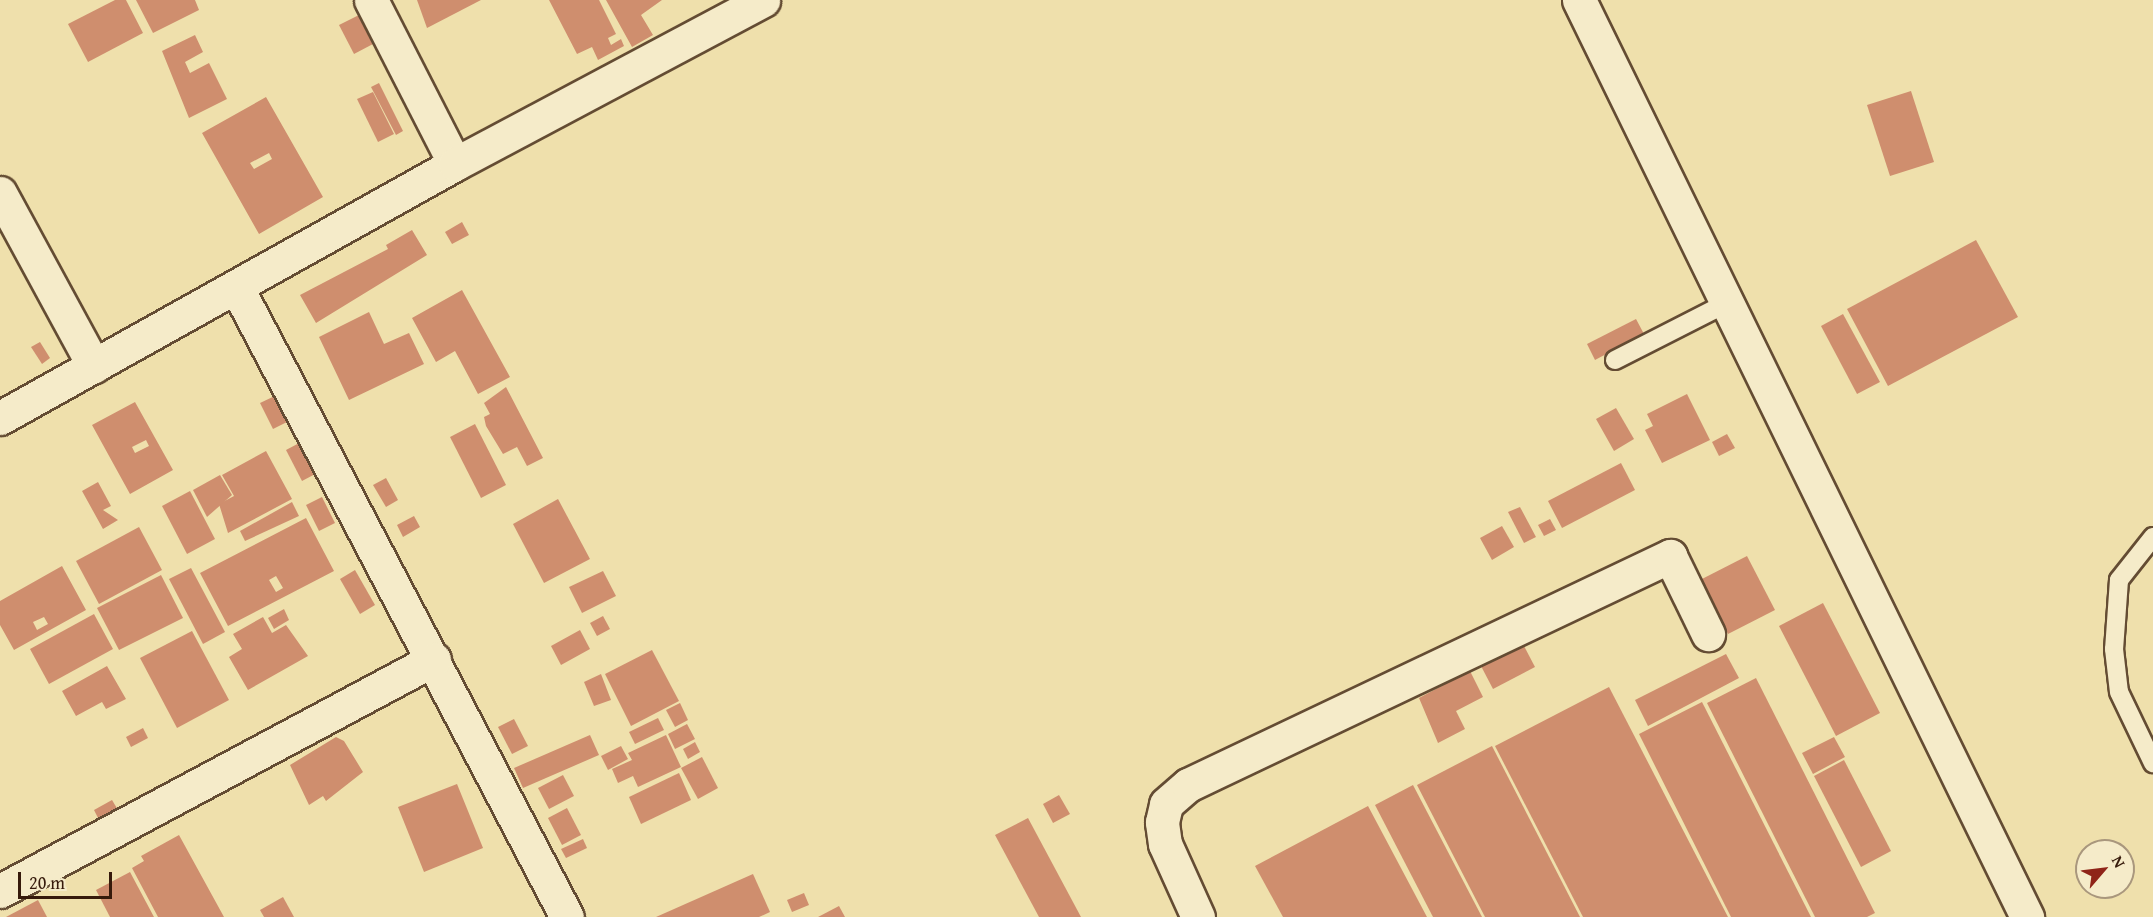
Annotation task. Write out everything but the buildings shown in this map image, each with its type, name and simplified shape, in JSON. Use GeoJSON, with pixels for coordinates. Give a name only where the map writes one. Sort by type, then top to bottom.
{"type":"FeatureCollection","features":[{"type":"Feature","properties":{"kind":"street"},"geometry":{"type":"LineString","coordinates":[[371,0],[455,164]]}},
{"type":"Feature","properties":{"kind":"street"},"geometry":{"type":"LineString","coordinates":[[0,418],[237,288],[455,164],[763,0]]}},
{"type":"Feature","properties":{"kind":"street"},"geometry":{"type":"LineString","coordinates":[[1579,0],[1729,302],[2027,917]]}},
{"type":"Feature","properties":{"kind":"street"},"geometry":{"type":"LineString","coordinates":[[0,193],[94,366]]}},
{"type":"Feature","properties":{"kind":"street"},"geometry":{"type":"LineString","coordinates":[[237,288],[434,658],[567,917]]}},
{"type":"Feature","properties":{"kind":"street"},"geometry":{"type":"LineString","coordinates":[[1198,917],[1165,844],[1162,822],[1166,804],[1188,785],[1670,556],[1708,634]]}},
{"type":"Feature","properties":{"kind":"street"},"geometry":{"type":"LineString","coordinates":[[0,891],[434,658]]}},
{"type":"Feature","properties":{"kind":"lane"},"geometry":{"type":"LineString","coordinates":[[1615,360],[1729,302]]}},
{"type":"Feature","properties":{"kind":"lane"},"geometry":{"type":"LineString","coordinates":[[2153,537],[2119,580],[2114,649],[2119,692],[2153,763]]}}]}
